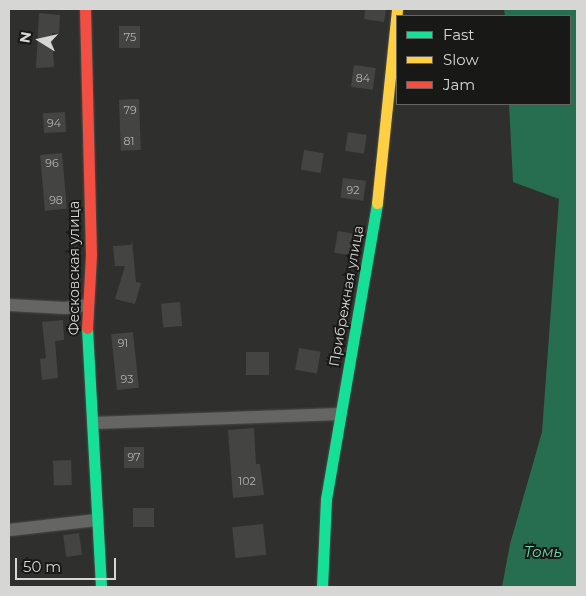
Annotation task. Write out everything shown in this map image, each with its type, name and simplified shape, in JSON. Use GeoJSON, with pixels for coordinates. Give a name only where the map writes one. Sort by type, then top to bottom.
{"type":"FeatureCollection","features":[{"type":"Feature","properties":{"kind":"street","name":"Фесковская улица"},"geometry":{"type":"LineString","coordinates":[[85,9],[91,255],[86,305],[101,587]]}},
{"type":"Feature","properties":{"kind":"street","name":"Прибрежная улица"},"geometry":{"type":"LineString","coordinates":[[322,587],[326,500],[378,197],[396,19]]}},
{"type":"Feature","properties":{"kind":"street"},"geometry":{"type":"LineString","coordinates":[[9,304],[65,308],[86,305]]}},
{"type":"Feature","properties":{"kind":"street"},"geometry":{"type":"LineString","coordinates":[[93,423],[341,414]]}},
{"type":"Feature","properties":{"kind":"street"},"geometry":{"type":"LineString","coordinates":[[9,530],[97,520]]}},
{"type":"Feature","properties":{"kind":"water","name":"Томь"},"geometry":{"type":"Polygon","coordinates":[[[504,9],[577,9],[577,587],[502,587],[510,544],[542,432],[559,199],[513,182],[509,105],[571,105],[571,15],[505,15],[504,9]]]}},
{"type":"Feature","properties":{"kind":"building"},"geometry":{"type":"Polygon","coordinates":[[[365,9],[386,9],[384,22],[364,19],[365,9]]]}},
{"type":"Feature","properties":{"kind":"building"},"geometry":{"type":"Polygon","coordinates":[[[39,13],[60,15],[59,34],[52,33],[54,67],[36,68],[39,13]]]}},
{"type":"Feature","properties":{"kind":"building"},"geometry":{"type":"Polygon","coordinates":[[[119,26],[140,26],[140,48],[119,48],[119,26]]]}},
{"type":"Feature","properties":{"kind":"building"},"geometry":{"type":"Polygon","coordinates":[[[354,65],[376,68],[373,90],[351,87],[354,65]]]}},
{"type":"Feature","properties":{"kind":"building"},"geometry":{"type":"Polygon","coordinates":[[[139,99],[141,150],[121,151],[119,100],[139,99]]]}},
{"type":"Feature","properties":{"kind":"building"},"geometry":{"type":"Polygon","coordinates":[[[65,112],[66,132],[44,133],[43,113],[65,112]]]}},
{"type":"Feature","properties":{"kind":"building"},"geometry":{"type":"Polygon","coordinates":[[[348,132],[367,135],[364,154],[345,151],[348,132]]]}},
{"type":"Feature","properties":{"kind":"building"},"geometry":{"type":"Polygon","coordinates":[[[304,150],[324,153],[321,173],[301,170],[304,150]]]}},
{"type":"Feature","properties":{"kind":"building"},"geometry":{"type":"Polygon","coordinates":[[[62,153],[67,209],[45,211],[40,155],[62,153]]]}},
{"type":"Feature","properties":{"kind":"building"},"geometry":{"type":"Polygon","coordinates":[[[343,178],[366,181],[363,201],[341,198],[343,178]]]}},
{"type":"Feature","properties":{"kind":"building"},"geometry":{"type":"Polygon","coordinates":[[[338,231],[355,234],[351,256],[334,253],[338,231]]]}},
{"type":"Feature","properties":{"kind":"building"},"geometry":{"type":"Polygon","coordinates":[[[132,240],[136,282],[141,283],[135,304],[115,299],[125,266],[115,266],[113,246],[131,245],[132,240]]]}},
{"type":"Feature","properties":{"kind":"building"},"geometry":{"type":"Polygon","coordinates":[[[180,302],[182,326],[163,328],[161,304],[180,302]]]}},
{"type":"Feature","properties":{"kind":"building"},"geometry":{"type":"Polygon","coordinates":[[[63,320],[64,340],[55,341],[58,378],[42,380],[40,359],[46,358],[42,322],[63,320]]]}},
{"type":"Feature","properties":{"kind":"building"},"geometry":{"type":"Polygon","coordinates":[[[133,332],[139,388],[117,390],[111,334],[133,332]]]}},
{"type":"Feature","properties":{"kind":"building"},"geometry":{"type":"Polygon","coordinates":[[[299,348],[321,352],[317,373],[295,370],[299,348]]]}},
{"type":"Feature","properties":{"kind":"building"},"geometry":{"type":"Polygon","coordinates":[[[246,352],[269,352],[269,375],[246,375],[246,352]]]}},
{"type":"Feature","properties":{"kind":"building"},"geometry":{"type":"Polygon","coordinates":[[[254,428],[256,464],[260,464],[264,495],[233,498],[228,430],[254,428]]]}},
{"type":"Feature","properties":{"kind":"building"},"geometry":{"type":"Polygon","coordinates":[[[124,447],[144,447],[144,468],[124,468],[124,447]]]}},
{"type":"Feature","properties":{"kind":"building"},"geometry":{"type":"Polygon","coordinates":[[[71,460],[72,485],[54,486],[53,461],[71,460]]]}},
{"type":"Feature","properties":{"kind":"building"},"geometry":{"type":"Polygon","coordinates":[[[133,508],[154,508],[154,527],[133,527],[133,508]]]}},
{"type":"Feature","properties":{"kind":"building"},"geometry":{"type":"Polygon","coordinates":[[[263,524],[266,555],[235,558],[232,527],[263,524]]]}},
{"type":"Feature","properties":{"kind":"building"},"geometry":{"type":"Polygon","coordinates":[[[79,533],[82,555],[66,557],[63,535],[79,533]]]}},
{"type":"Feature","properties":{"kind":"traffic: fast"},"geometry":{"type":"LineString","coordinates":[[322,587],[326,499],[377,203]]}},
{"type":"Feature","properties":{"kind":"traffic: fast"},"geometry":{"type":"LineString","coordinates":[[87,328],[101,587]]}},
{"type":"Feature","properties":{"kind":"traffic: slow"},"geometry":{"type":"LineString","coordinates":[[396,15],[397,9]]}},
{"type":"Feature","properties":{"kind":"traffic: slow"},"geometry":{"type":"LineString","coordinates":[[377,203],[396,19]]}},
{"type":"Feature","properties":{"kind":"traffic: jam"},"geometry":{"type":"LineString","coordinates":[[85,9],[91,255],[87,328]]}}]}
